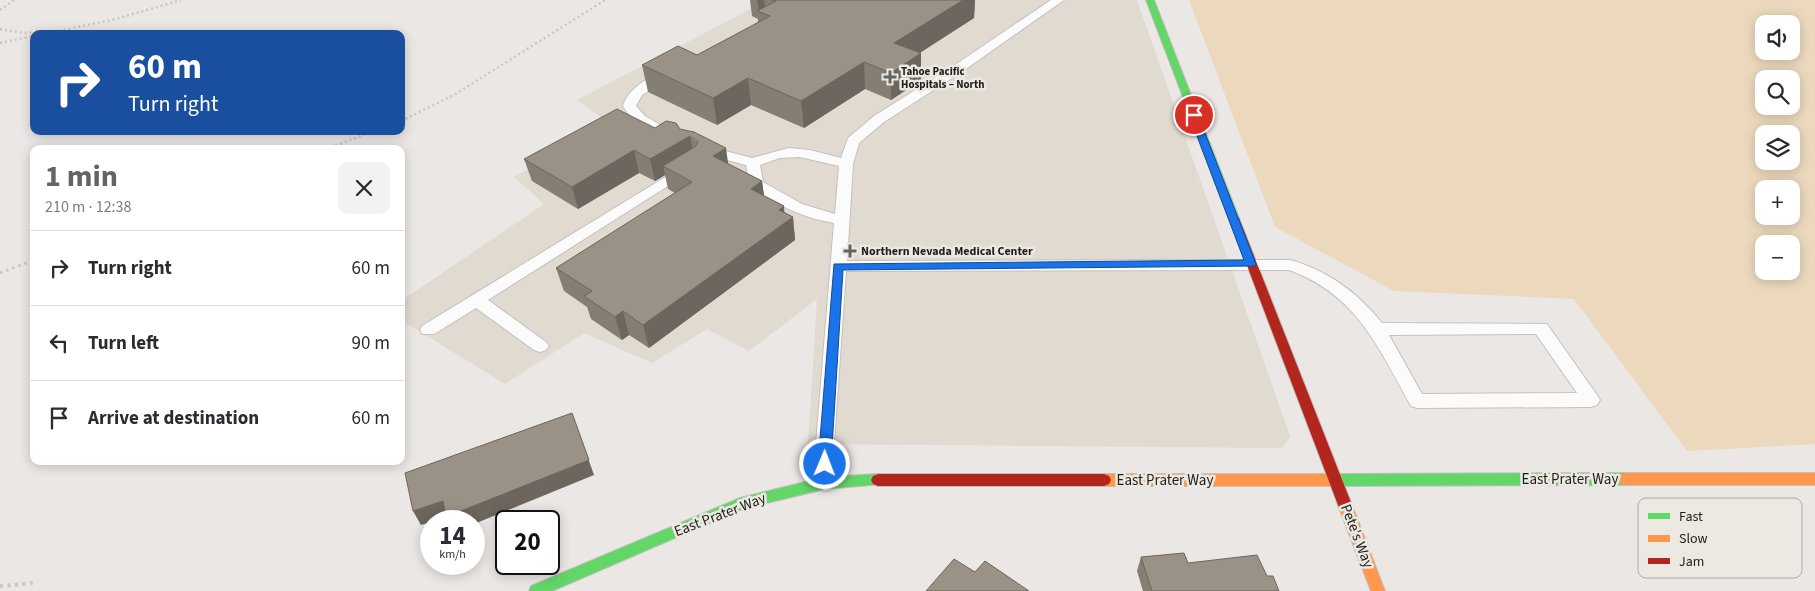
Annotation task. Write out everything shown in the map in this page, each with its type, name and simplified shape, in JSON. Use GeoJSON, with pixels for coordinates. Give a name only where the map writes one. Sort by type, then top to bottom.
{"type":"FeatureCollection","features":[{"type":"Feature","properties":{"kind":"street","name":"Pete's Way"},"geometry":{"type":"LineString","coordinates":[[1150,0],[1378,591]]}},
{"type":"Feature","properties":{"kind":"street","name":"East Prater Way"},"geometry":{"type":"LineString","coordinates":[[536,591],[740,504],[825,483],[878,480],[1815,479]]}},
{"type":"Feature","properties":{"kind":"lane"},"geometry":{"type":"LineString","coordinates":[[825,483],[825,444],[846,164],[853,141],[879,119],[959,68],[1058,0]]}},
{"type":"Feature","properties":{"kind":"lane"},"geometry":{"type":"LineString","coordinates":[[673,71],[640,89],[631,97],[628,105],[630,112],[639,119],[684,143],[704,157],[753,163],[772,154],[800,151],[846,164]]}},
{"type":"Feature","properties":{"kind":"lane"},"geometry":{"type":"LineString","coordinates":[[428,330],[704,157]]}},
{"type":"Feature","properties":{"kind":"lane"},"geometry":{"type":"LineString","coordinates":[[753,163],[756,184],[775,198],[813,215],[842,220]]}},
{"type":"Feature","properties":{"kind":"lane"},"geometry":{"type":"LineString","coordinates":[[838,266],[1290,265],[1312,272],[1363,309],[1377,329],[1417,401],[1591,400],[1541,328],[1377,329]]}},
{"type":"Feature","properties":{"kind":"lane"},"geometry":{"type":"LineString","coordinates":[[477,300],[540,346]]}},
{"type":"Feature","properties":{"kind":"path"},"geometry":{"type":"LineString","coordinates":[[0,10],[14,0]]}},
{"type":"Feature","properties":{"kind":"path"},"geometry":{"type":"LineString","coordinates":[[64,30],[116,19],[181,0]]}},
{"type":"Feature","properties":{"kind":"path"},"geometry":{"type":"LineString","coordinates":[[405,119],[458,94],[562,25],[605,0]]}},
{"type":"Feature","properties":{"kind":"path"},"geometry":{"type":"LineString","coordinates":[[0,29],[30,33]]}},
{"type":"Feature","properties":{"kind":"path"},"geometry":{"type":"LineString","coordinates":[[0,43],[30,37]]}},
{"type":"Feature","properties":{"kind":"path"},"geometry":{"type":"LineString","coordinates":[[337,145],[363,135]]}},
{"type":"Feature","properties":{"kind":"path"},"geometry":{"type":"LineString","coordinates":[[0,273],[30,262]]}},
{"type":"Feature","properties":{"kind":"path"},"geometry":{"type":"LineString","coordinates":[[0,586],[34,583]]}},
{"type":"Feature","properties":{"kind":"shaded area","name":"Northern Nevada Medical Center"},"geometry":{"type":"Polygon","coordinates":[[[768,0],[1137,0],[1290,436],[1282,448],[808,444],[817,299],[749,351],[707,329],[652,363],[584,333],[505,384],[405,322],[405,298],[544,204],[514,177],[611,124],[577,100],[768,0]]]}},
{"type":"Feature","properties":{"kind":"shaded area"},"geometry":{"type":"Polygon","coordinates":[[[1189,0],[1815,0],[1815,444],[1687,451],[1574,299],[1394,291],[1275,227],[1189,0]]]}},
{"type":"Feature","properties":{"kind":"building"},"geometry":{"type":"Polygon","coordinates":[[[772,0],[963,0],[894,43],[921,53],[891,73],[864,62],[801,101],[748,78],[713,98],[642,65],[678,46],[697,55],[770,16],[757,11],[776,1],[772,0]]]}},
{"type":"Feature","properties":{"kind":"building"},"geometry":{"type":"Polygon","coordinates":[[[617,109],[655,128],[666,121],[676,123],[680,129],[694,132],[726,148],[713,156],[762,181],[751,189],[784,206],[779,210],[793,217],[643,325],[623,311],[615,317],[584,296],[592,291],[556,268],[692,182],[663,166],[696,146],[698,141],[690,136],[650,159],[634,150],[572,187],[524,159],[617,109]]]}},
{"type":"Feature","properties":{"kind":"building"},"geometry":{"type":"Polygon","coordinates":[[[572,413],[589,460],[464,510],[445,510],[443,501],[413,511],[405,473],[572,413]]]}},
{"type":"Feature","properties":{"kind":"building"},"geometry":{"type":"Polygon","coordinates":[[[1184,553],[1188,563],[1257,555],[1267,576],[1273,576],[1279,591],[1152,591],[1141,557],[1184,553]]]}},
{"type":"Feature","properties":{"kind":"building"},"geometry":{"type":"Polygon","coordinates":[[[954,559],[975,572],[985,561],[1029,591],[926,591],[954,559]]]}},
{"type":"Feature","properties":{"kind":"traffic: fast"},"geometry":{"type":"LineString","coordinates":[[1150,0],[1234,218]]}},
{"type":"Feature","properties":{"kind":"traffic: fast"},"geometry":{"type":"LineString","coordinates":[[1336,480],[1625,479]]}},
{"type":"Feature","properties":{"kind":"traffic: fast"},"geometry":{"type":"LineString","coordinates":[[536,591],[740,504],[825,483],[878,480]]}},
{"type":"Feature","properties":{"kind":"traffic: slow"},"geometry":{"type":"LineString","coordinates":[[1625,479],[1815,479]]}},
{"type":"Feature","properties":{"kind":"traffic: slow"},"geometry":{"type":"LineString","coordinates":[[1104,480],[1336,480]]}},
{"type":"Feature","properties":{"kind":"traffic: slow"},"geometry":{"type":"LineString","coordinates":[[1345,505],[1378,591]]}},
{"type":"Feature","properties":{"kind":"traffic: jam"},"geometry":{"type":"LineString","coordinates":[[1234,218],[1345,505]]}},
{"type":"Feature","properties":{"kind":"traffic: jam"},"geometry":{"type":"LineString","coordinates":[[878,480],[1104,480]]}},
{"type":"Feature","properties":{"kind":"place","name":"Tahoe Pacific Hospitals – North"},"geometry":{"type":"Point","coordinates":[890,77]}},
{"type":"Feature","properties":{"kind":"place","name":"Northern Nevada Medical Center"},"geometry":{"type":"Point","coordinates":[850,251]}},
{"type":"Feature","properties":{"kind":"route"},"geometry":{"type":"LineString","coordinates":[[825,464],[838,266],[1251,264],[1194,115]]}}]}
